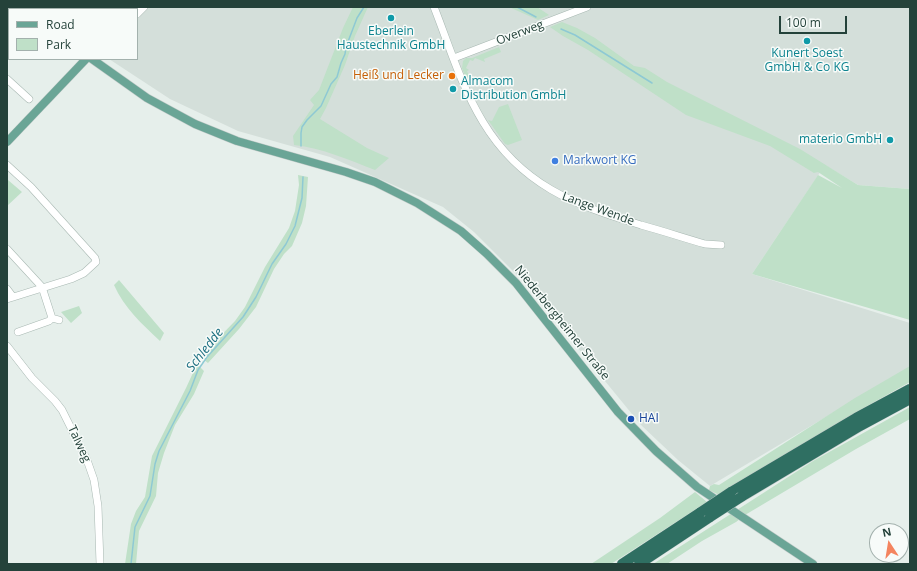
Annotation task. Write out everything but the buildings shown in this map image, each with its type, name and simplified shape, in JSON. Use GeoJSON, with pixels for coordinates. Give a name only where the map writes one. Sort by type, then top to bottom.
{"type":"FeatureCollection","features":[{"type":"Feature","properties":{"kind":"highway"},"geometry":{"type":"LineString","coordinates":[[639,564],[705,514],[731,492],[856,418],[910,389]]}},
{"type":"Feature","properties":{"kind":"highway"},"geometry":{"type":"LineString","coordinates":[[622,564],[705,514],[741,497],[860,426],[910,399]]}},
{"type":"Feature","properties":{"kind":"main road"},"geometry":{"type":"LineString","coordinates":[[7,142],[85,60]]}},
{"type":"Feature","properties":{"kind":"main road","name":"Niederbergheimer Straße"},"geometry":{"type":"LineString","coordinates":[[93,60],[147,98],[195,124],[237,141],[346,172],[375,182],[417,203],[461,231],[516,283],[618,412],[656,451],[697,487],[813,564]]}},
{"type":"Feature","properties":{"kind":"street","name":"Lange Wende"},"geometry":{"type":"LineString","coordinates":[[434,7],[473,103],[493,137],[524,171],[557,194],[609,216],[705,244],[721,245]]}},
{"type":"Feature","properties":{"kind":"street","name":"Overweg"},"geometry":{"type":"LineString","coordinates":[[454,58],[587,7]]}},
{"type":"Feature","properties":{"kind":"street"},"geometry":{"type":"LineString","coordinates":[[7,79],[29,99]]}},
{"type":"Feature","properties":{"kind":"street"},"geometry":{"type":"LineString","coordinates":[[7,165],[31,187],[95,258],[96,262],[84,273],[71,279],[10,298],[7,289]]}},
{"type":"Feature","properties":{"kind":"street"},"geometry":{"type":"LineString","coordinates":[[7,249],[42,287],[56,319],[18,332]]}},
{"type":"Feature","properties":{"kind":"street","name":"Talweg"},"geometry":{"type":"LineString","coordinates":[[7,346],[32,378],[56,401],[62,410],[91,470],[97,493],[100,564]]}},
{"type":"Feature","properties":{"kind":"shaded area"},"geometry":{"type":"Polygon","coordinates":[[[32,7],[910,7],[910,189],[858,185],[825,165],[752,274],[910,323],[910,367],[710,486],[678,460],[641,425],[523,281],[474,232],[443,207],[330,157],[238,131],[170,99],[111,60],[138,60],[138,8],[32,7]]]}},
{"type":"Feature","properties":{"kind":"green space"},"geometry":{"type":"Polygon","coordinates":[[[353,7],[368,7],[355,36],[345,65],[320,119],[367,148],[389,158],[375,170],[345,158],[294,145],[293,136],[314,105],[310,100],[319,90],[343,28],[353,7]]]}},
{"type":"Feature","properties":{"kind":"green space"},"geometry":{"type":"Polygon","coordinates":[[[509,7],[537,7],[549,15],[538,20],[509,7]]]}},
{"type":"Feature","properties":{"kind":"green space"},"geometry":{"type":"Polygon","coordinates":[[[562,22],[595,38],[634,66],[645,68],[667,82],[800,149],[858,185],[910,189],[910,320],[752,274],[818,175],[842,188],[818,172],[814,173],[770,146],[686,115],[588,50],[550,27],[562,22]]]}},
{"type":"Feature","properties":{"kind":"green space"},"geometry":{"type":"Polygon","coordinates":[[[499,47],[501,52],[484,59],[485,62],[475,58],[473,61],[470,60],[466,68],[469,70],[467,71],[471,82],[467,81],[462,68],[463,61],[466,58],[472,58],[499,47]]]}},
{"type":"Feature","properties":{"kind":"green space"},"geometry":{"type":"Polygon","coordinates":[[[508,104],[522,140],[508,145],[505,144],[488,120],[492,121],[499,107],[508,104]]]}},
{"type":"Feature","properties":{"kind":"green space"},"geometry":{"type":"Polygon","coordinates":[[[298,175],[308,177],[306,206],[302,223],[292,246],[284,254],[274,269],[256,307],[239,329],[208,363],[200,357],[235,321],[245,307],[265,267],[289,228],[295,211],[299,185],[298,175]]]}},
{"type":"Feature","properties":{"kind":"green space"},"geometry":{"type":"Polygon","coordinates":[[[8,180],[22,192],[7,206],[7,182],[8,180]]]}},
{"type":"Feature","properties":{"kind":"green space"},"geometry":{"type":"Polygon","coordinates":[[[119,280],[164,333],[160,341],[134,315],[123,301],[114,285],[119,280]]]}},
{"type":"Feature","properties":{"kind":"green space"},"geometry":{"type":"Polygon","coordinates":[[[79,306],[82,313],[71,323],[61,312],[79,306]]]}},
{"type":"Feature","properties":{"kind":"green space"},"geometry":{"type":"Polygon","coordinates":[[[197,364],[204,371],[194,394],[175,425],[164,453],[158,473],[156,496],[139,531],[136,564],[125,564],[131,524],[136,511],[145,497],[152,456],[197,364]]]}},
{"type":"Feature","properties":{"kind":"green space"},"geometry":{"type":"Polygon","coordinates":[[[910,366],[910,382],[853,414],[719,495],[709,490],[710,486],[714,484],[719,485],[855,398],[910,366]]]}},
{"type":"Feature","properties":{"kind":"green space"},"geometry":{"type":"Polygon","coordinates":[[[910,407],[910,419],[856,449],[745,515],[667,564],[653,564],[813,461],[910,407]]]}},
{"type":"Feature","properties":{"kind":"green space"},"geometry":{"type":"Polygon","coordinates":[[[695,492],[707,502],[611,564],[591,564],[660,518],[695,492]]]}},
{"type":"Feature","properties":{"kind":"waterway","name":"Schledde"},"geometry":{"type":"LineString","coordinates":[[301,146],[302,127],[321,106],[331,84],[337,77],[357,18],[364,7]]}},
{"type":"Feature","properties":{"kind":"waterway"},"geometry":{"type":"LineString","coordinates":[[517,7],[536,17]]}},
{"type":"Feature","properties":{"kind":"waterway"},"geometry":{"type":"LineString","coordinates":[[561,29],[575,35],[652,83]]}},
{"type":"Feature","properties":{"kind":"waterway","name":"Schledde"},"geometry":{"type":"LineString","coordinates":[[131,564],[135,527],[150,496],[155,464],[159,451],[190,391],[198,370],[207,357],[243,317],[256,297],[272,264],[286,244],[295,226],[302,198],[303,177]]}},
{"type":"Feature","properties":{"kind":"place","name":"Eberlein Haustechnik GmbH"},"geometry":{"type":"Point","coordinates":[391,18]}},
{"type":"Feature","properties":{"kind":"place","name":"Kunert Soest GmbH & Co KG"},"geometry":{"type":"Point","coordinates":[807,41]}},
{"type":"Feature","properties":{"kind":"place","name":"Heiß und Lecker"},"geometry":{"type":"Point","coordinates":[452,76]}},
{"type":"Feature","properties":{"kind":"place","name":"Almacom Distribution GmbH"},"geometry":{"type":"Point","coordinates":[453,89]}},
{"type":"Feature","properties":{"kind":"place","name":"materio GmbH"},"geometry":{"type":"Point","coordinates":[890,140]}},
{"type":"Feature","properties":{"kind":"place","name":"Markwort KG"},"geometry":{"type":"Point","coordinates":[555,161]}},
{"type":"Feature","properties":{"kind":"place","name":"HAI"},"geometry":{"type":"Point","coordinates":[631,419]}}]}
